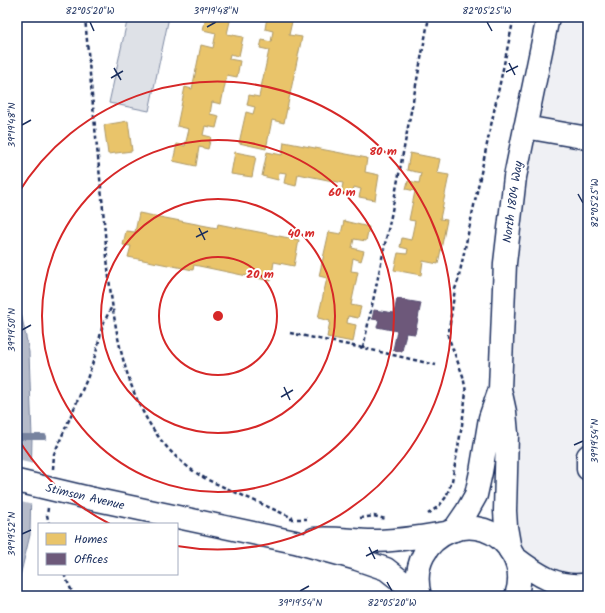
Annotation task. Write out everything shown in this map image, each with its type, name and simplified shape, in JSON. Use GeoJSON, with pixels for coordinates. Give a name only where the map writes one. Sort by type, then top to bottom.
{"type":"FeatureCollection","features":[{"type":"Feature","properties":{"kind":"main road","name":"North 1804 Way"},"geometry":{"type":"LineString","coordinates":[[516,596],[519,577],[506,527],[506,434],[505,412],[500,389],[505,263],[515,176],[548,17]]}},
{"type":"Feature","properties":{"kind":"main road"},"geometry":{"type":"LineString","coordinates":[[524,127],[588,138]]}},
{"type":"Feature","properties":{"kind":"main road","name":"North 1804 Way"},"geometry":{"type":"LineString","coordinates":[[450,532],[467,511],[476,495],[490,418],[500,389]]}},
{"type":"Feature","properties":{"kind":"main road"},"geometry":{"type":"LineString","coordinates":[[588,456],[588,469]]}},
{"type":"Feature","properties":{"kind":"main road","name":"Stimson Avenue"},"geometry":{"type":"LineString","coordinates":[[17,481],[93,499],[295,542],[380,566],[395,575],[419,596]]}},
{"type":"Feature","properties":{"kind":"main road","name":"Stimson Avenue"},"geometry":{"type":"LineString","coordinates":[[295,542],[324,538],[375,541],[416,538],[459,529],[474,528],[488,532],[500,539],[512,553],[531,570],[550,580],[563,585],[588,584]]}},
{"type":"Feature","properties":{"kind":"main road"},"geometry":{"type":"LineString","coordinates":[[419,596],[417,574],[421,559],[433,541],[450,532]]}},
{"type":"Feature","properties":{"kind":"path"},"geometry":{"type":"LineString","coordinates":[[84,17],[112,305],[122,359],[132,387],[156,434],[170,451],[187,467],[208,480],[294,518],[312,519]]}},
{"type":"Feature","properties":{"kind":"path"},"geometry":{"type":"LineString","coordinates":[[363,348],[391,216],[429,17]]}},
{"type":"Feature","properties":{"kind":"path"},"geometry":{"type":"LineString","coordinates":[[426,515],[439,506],[446,497],[452,482],[466,392],[463,376],[448,336],[455,290],[514,17]]}},
{"type":"Feature","properties":{"kind":"path"},"geometry":{"type":"LineString","coordinates":[[54,454],[87,380],[96,353],[103,324],[112,305]]}},
{"type":"Feature","properties":{"kind":"path"},"geometry":{"type":"LineString","coordinates":[[290,333],[436,365]]}},
{"type":"Feature","properties":{"kind":"path"},"geometry":{"type":"LineString","coordinates":[[356,519],[374,516],[391,520]]}},
{"type":"Feature","properties":{"kind":"path"},"geometry":{"type":"LineString","coordinates":[[64,575],[74,596]]}},
{"type":"Feature","properties":{"kind":"shaded area"},"geometry":{"type":"Polygon","coordinates":[[[128,17],[169,17],[149,111],[109,103],[128,17]]]}},
{"type":"Feature","properties":{"kind":"shaded area"},"geometry":{"type":"Polygon","coordinates":[[[548,17],[588,17],[588,584],[582,585],[510,550],[510,212],[548,17]]]}},
{"type":"Feature","properties":{"kind":"water"},"geometry":{"type":"Polygon","coordinates":[[[17,293],[29,352],[32,437],[30,535],[17,589],[17,293]]]}},
{"type":"Feature","properties":{"kind":"pier"},"geometry":{"type":"Polygon","coordinates":[[[17,460],[34,464],[33,505],[17,501],[17,460]]]}},
{"type":"Feature","properties":{"kind":"building: Homes"},"geometry":{"type":"Polygon","coordinates":[[[206,17],[231,17],[227,34],[243,37],[239,56],[230,54],[229,59],[240,61],[237,77],[227,75],[221,104],[212,102],[210,114],[219,116],[216,128],[205,126],[203,135],[211,137],[208,149],[199,147],[196,166],[173,161],[177,144],[185,146],[189,129],[177,126],[185,87],[192,89],[201,45],[213,48],[216,33],[203,30],[206,17]]]}},
{"type":"Feature","properties":{"kind":"building: Homes"},"geometry":{"type":"Polygon","coordinates":[[[267,17],[293,17],[289,35],[302,37],[284,123],[272,120],[266,149],[239,143],[246,112],[253,114],[255,107],[247,105],[249,95],[259,97],[269,50],[260,48],[262,40],[271,42],[273,31],[265,29],[267,17]]]}},
{"type":"Feature","properties":{"kind":"building: Homes"},"geometry":{"type":"Polygon","coordinates":[[[128,121],[132,151],[108,154],[104,125],[128,121]]]}},
{"type":"Feature","properties":{"kind":"building: Homes"},"geometry":{"type":"Polygon","coordinates":[[[284,142],[367,158],[365,172],[379,175],[375,200],[359,197],[361,189],[354,187],[352,196],[341,194],[343,183],[298,174],[296,186],[284,183],[286,173],[279,172],[278,180],[262,176],[267,152],[282,155],[284,142]]]}},
{"type":"Feature","properties":{"kind":"building: Homes"},"geometry":{"type":"Polygon","coordinates":[[[235,152],[256,156],[252,177],[231,174],[235,152]]]}},
{"type":"Feature","properties":{"kind":"building: Homes"},"geometry":{"type":"Polygon","coordinates":[[[410,153],[440,159],[437,173],[449,175],[440,219],[447,220],[438,264],[423,261],[421,275],[394,270],[398,253],[407,254],[408,249],[400,247],[402,238],[411,240],[415,221],[409,220],[415,191],[406,189],[408,181],[419,183],[421,173],[407,170],[410,153]]]}},
{"type":"Feature","properties":{"kind":"building: Homes"},"geometry":{"type":"Polygon","coordinates":[[[139,213],[217,228],[218,224],[299,240],[294,266],[274,262],[271,281],[194,265],[193,270],[128,257],[131,246],[123,245],[126,231],[135,232],[139,213]]]}},
{"type":"Feature","properties":{"kind":"building: Homes"},"geometry":{"type":"Polygon","coordinates":[[[344,221],[369,227],[366,241],[354,239],[352,248],[364,251],[361,261],[353,258],[351,271],[358,272],[351,305],[361,307],[358,318],[348,316],[347,323],[356,325],[353,342],[327,337],[330,321],[318,318],[327,278],[319,276],[329,232],[341,234],[344,221]]]}},
{"type":"Feature","properties":{"kind":"building: Offices"},"geometry":{"type":"Polygon","coordinates":[[[397,299],[421,303],[415,334],[406,333],[402,351],[393,350],[397,331],[377,327],[379,320],[372,319],[374,310],[394,313],[397,299]]]}},
{"type":"Feature","properties":{"kind":"waterway"},"geometry":{"type":"LineString","coordinates":[[17,437],[44,437]]}}]}
